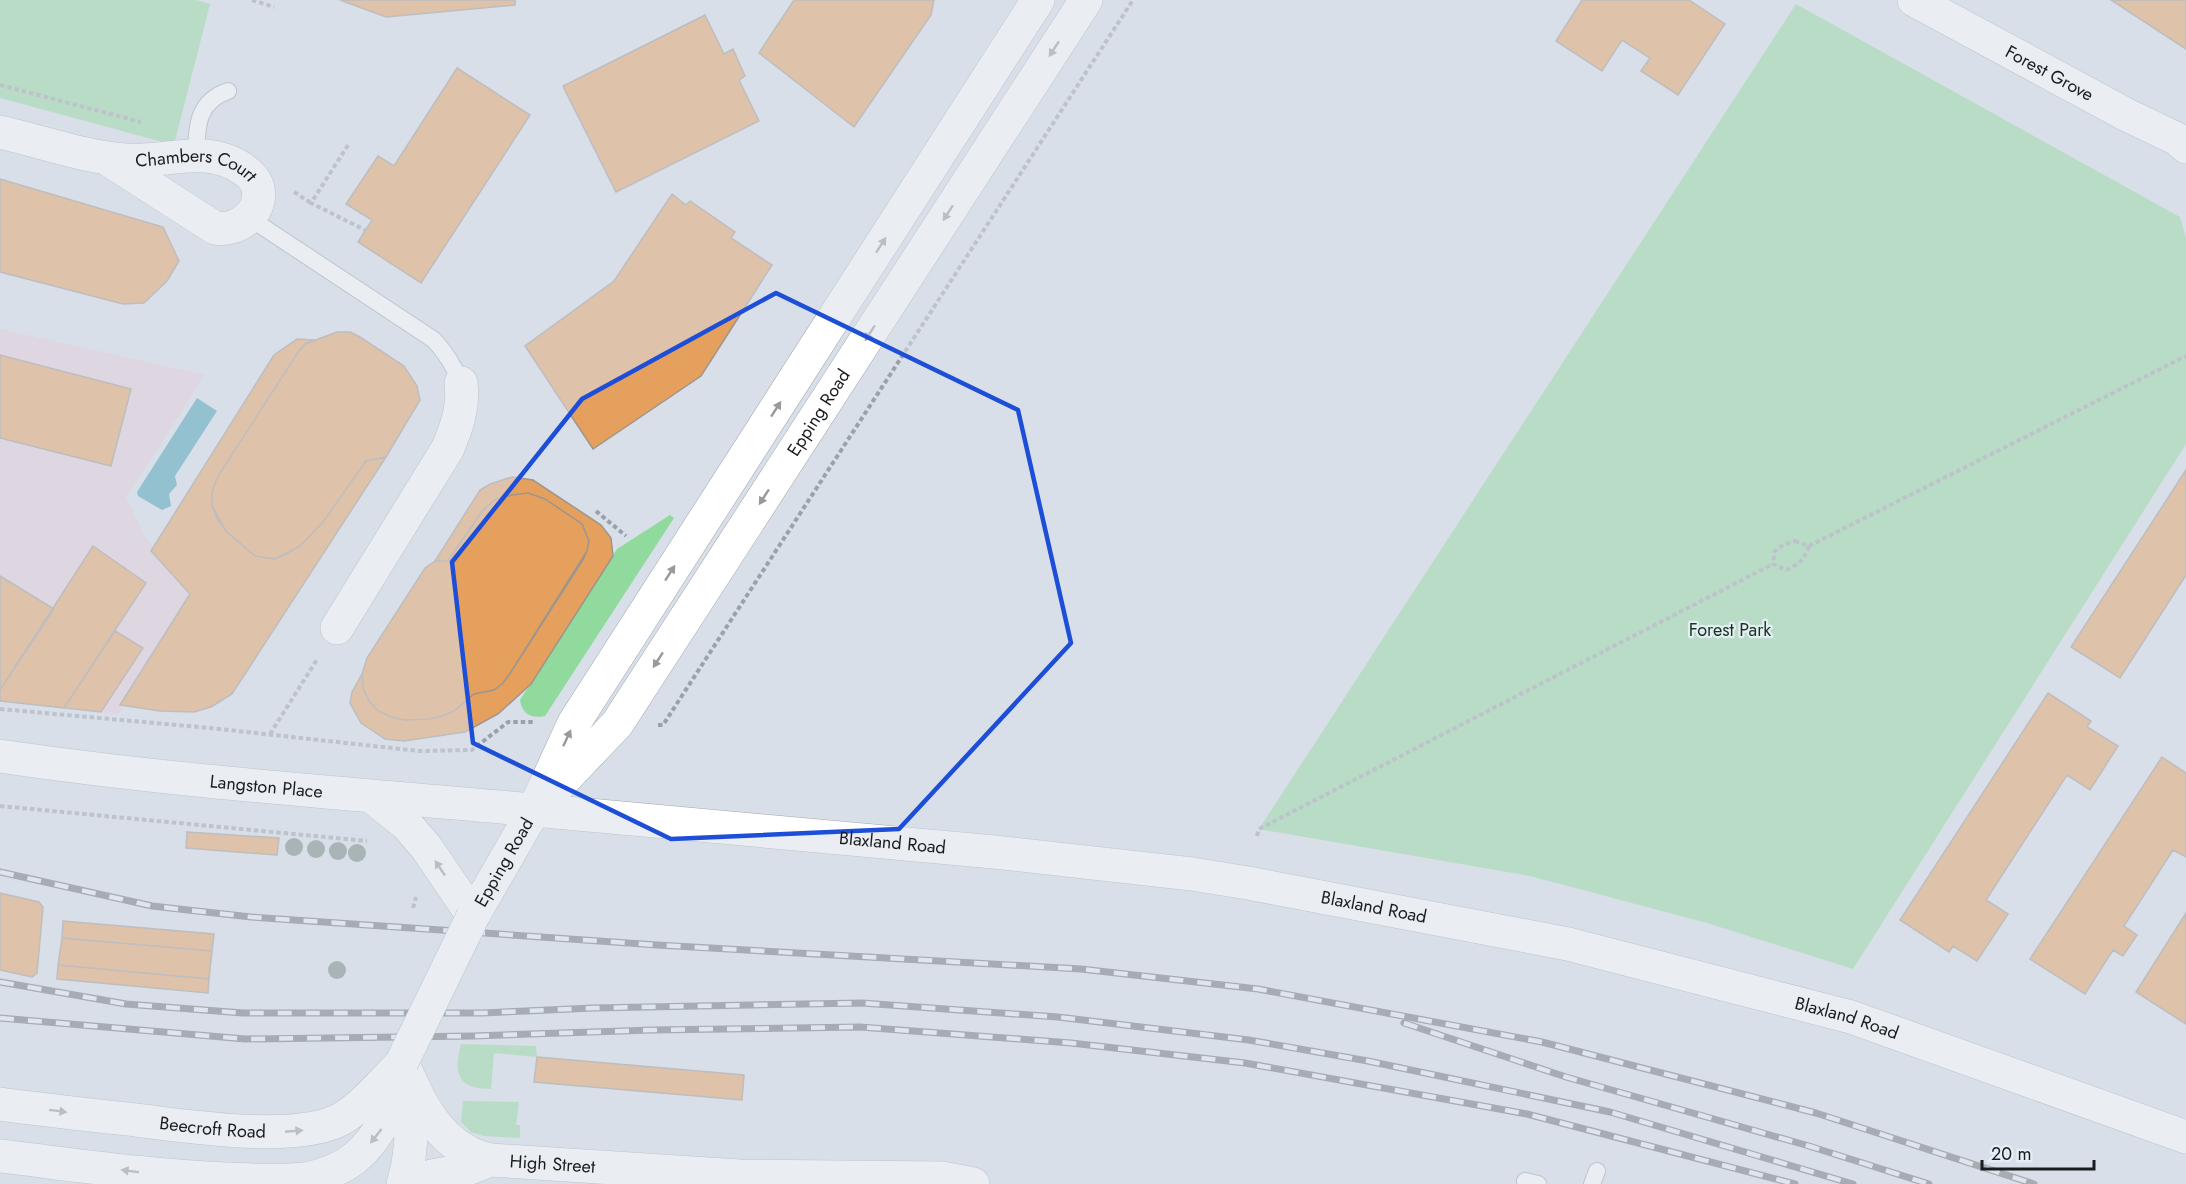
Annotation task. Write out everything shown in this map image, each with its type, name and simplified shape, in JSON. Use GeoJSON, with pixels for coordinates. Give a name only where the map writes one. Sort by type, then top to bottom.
{"type":"FeatureCollection","features":[{"type":"Feature","properties":{"kind":"main road","name":"Epping Road"},"geometry":{"type":"LineString","coordinates":[[473,916],[534,810],[574,723],[1038,0]]}},
{"type":"Feature","properties":{"kind":"main road","name":"Epping Road"},"geometry":{"type":"LineString","coordinates":[[534,810],[617,724],[1086,0]]}},
{"type":"Feature","properties":{"kind":"main road","name":"Forest Grove"},"geometry":{"type":"LineString","coordinates":[[1914,0],[2125,114],[2177,139],[2186,147]]}},
{"type":"Feature","properties":{"kind":"main road","name":"Chambers Court"},"geometry":{"type":"LineString","coordinates":[[0,132],[106,158],[127,160],[214,157],[226,160],[239,167],[256,182],[259,190],[258,198],[248,217],[233,228],[224,230],[215,228],[106,158]]}},
{"type":"Feature","properties":{"kind":"main road"},"geometry":{"type":"LineString","coordinates":[[337,628],[448,448],[457,427],[462,405],[461,383]]}},
{"type":"Feature","properties":{"kind":"main road","name":"Langston Place"},"geometry":{"type":"LineString","coordinates":[[0,756],[74,767],[534,810]]}},
{"type":"Feature","properties":{"kind":"main road"},"geometry":{"type":"LineString","coordinates":[[372,796],[406,824],[426,847],[473,916]]}},
{"type":"Feature","properties":{"kind":"main road","name":"Blaxland Road"},"geometry":{"type":"LineString","coordinates":[[534,810],[994,852],[1192,874],[1568,944],[1851,1017],[2186,1137]]}},
{"type":"Feature","properties":{"kind":"main road","name":"Beecroft Road"},"geometry":{"type":"LineString","coordinates":[[0,1156],[194,1181],[279,1181],[308,1178],[333,1171],[353,1159],[382,1128],[389,1113],[402,1062],[473,916]]}},
{"type":"Feature","properties":{"kind":"main road"},"geometry":{"type":"LineString","coordinates":[[402,1062],[408,1089],[412,1134],[403,1184]]}},
{"type":"Feature","properties":{"kind":"main road","name":"Beecroft Road"},"geometry":{"type":"LineString","coordinates":[[0,1104],[204,1128],[285,1132],[314,1129],[342,1118],[368,1099],[402,1062]]}},
{"type":"Feature","properties":{"kind":"main road","name":"High Street"},"geometry":{"type":"LineString","coordinates":[[402,1062],[419,1099],[442,1132],[468,1152],[490,1160],[739,1176],[942,1178],[973,1184]]}},
{"type":"Feature","properties":{"kind":"main road","name":"High Street"},"geometry":{"type":"LineString","coordinates":[[419,1184],[432,1176],[465,1170],[490,1160]]}},
{"type":"Feature","properties":{"kind":"lane"},"geometry":{"type":"LineString","coordinates":[[196,157],[197,126],[202,111],[221,94],[228,92]]}},
{"type":"Feature","properties":{"kind":"lane"},"geometry":{"type":"LineString","coordinates":[[248,217],[434,340],[454,366],[461,383]]}},
{"type":"Feature","properties":{"kind":"path"},"geometry":{"type":"LineString","coordinates":[[252,0],[274,7]]}},
{"type":"Feature","properties":{"kind":"path"},"geometry":{"type":"LineString","coordinates":[[652,724],[663,725],[1133,0]]}},
{"type":"Feature","properties":{"kind":"path"},"geometry":{"type":"LineString","coordinates":[[311,202],[348,145]]}},
{"type":"Feature","properties":{"kind":"path"},"geometry":{"type":"LineString","coordinates":[[287,189],[365,230]]}},
{"type":"Feature","properties":{"kind":"path"},"geometry":{"type":"LineString","coordinates":[[1773,564],[1786,570],[1796,566],[1804,559],[1809,546],[2186,356]]}},
{"type":"Feature","properties":{"kind":"path"},"geometry":{"type":"LineString","coordinates":[[596,511],[626,536]]}},
{"type":"Feature","properties":{"kind":"path"},"geometry":{"type":"LineString","coordinates":[[1773,564],[1775,551],[1783,545],[1795,541],[1809,546]]}},
{"type":"Feature","properties":{"kind":"path"},"geometry":{"type":"LineString","coordinates":[[1257,836],[1259,829],[1773,564]]}},
{"type":"Feature","properties":{"kind":"path"},"geometry":{"type":"LineString","coordinates":[[270,734],[337,628]]}},
{"type":"Feature","properties":{"kind":"path"},"geometry":{"type":"LineString","coordinates":[[0,709],[270,734],[419,751],[472,750],[508,722],[541,722]]}},
{"type":"Feature","properties":{"kind":"path"},"geometry":{"type":"LineString","coordinates":[[0,806],[371,841]]}},
{"type":"Feature","properties":{"kind":"path"},"geometry":{"type":"LineString","coordinates":[[413,908],[416,890]]}},
{"type":"Feature","properties":{"kind":"highlighted area"},"geometry":{"type":"Polygon","coordinates":[[[776,293],[1018,410],[1071,643],[899,829],[671,839],[473,743],[452,562],[582,399],[776,293]]]}},
{"type":"Feature","properties":{"kind":"shaded area"},"geometry":{"type":"Polygon","coordinates":[[[0,329],[205,375],[126,497],[145,537],[195,593],[118,714],[0,701],[0,329]]]}},
{"type":"Feature","properties":{"kind":"green space"},"geometry":{"type":"Polygon","coordinates":[[[0,0],[196,0],[210,4],[174,145],[0,98],[0,0]]]}},
{"type":"Feature","properties":{"kind":"green space","name":"Forest Park"},"geometry":{"type":"Polygon","coordinates":[[[1796,4],[2180,217],[2186,238],[2186,444],[1853,969],[1707,923],[1530,876],[1259,829],[1796,4]]]}},
{"type":"Feature","properties":{"kind":"green space"},"geometry":{"type":"Polygon","coordinates":[[[670,515],[674,518],[545,716],[535,717],[525,712],[520,700],[617,549],[670,515]]]}},
{"type":"Feature","properties":{"kind":"green space"},"geometry":{"type":"Polygon","coordinates":[[[461,1044],[536,1046],[537,1057],[494,1053],[491,1089],[480,1088],[465,1083],[461,1078],[458,1064],[461,1044]]]}},
{"type":"Feature","properties":{"kind":"green space"},"geometry":{"type":"Polygon","coordinates":[[[463,1101],[519,1102],[516,1125],[520,1125],[520,1138],[484,1136],[471,1132],[461,1122],[463,1101]]]}},
{"type":"Feature","properties":{"kind":"water"},"geometry":{"type":"Polygon","coordinates":[[[197,398],[217,411],[175,476],[177,485],[169,494],[171,506],[162,510],[138,496],[137,492],[197,398]]]}},
{"type":"Feature","properties":{"kind":"building"},"geometry":{"type":"Polygon","coordinates":[[[340,0],[515,0],[515,5],[386,17],[340,0]]]}},
{"type":"Feature","properties":{"kind":"building"},"geometry":{"type":"Polygon","coordinates":[[[794,0],[934,0],[931,15],[854,127],[759,53],[794,0]]]}},
{"type":"Feature","properties":{"kind":"building"},"geometry":{"type":"Polygon","coordinates":[[[1582,0],[1689,0],[1725,24],[1678,95],[1641,71],[1650,58],[1622,40],[1602,71],[1556,41],[1582,0]]]}},
{"type":"Feature","properties":{"kind":"building"},"geometry":{"type":"Polygon","coordinates":[[[2111,0],[2186,0],[2186,49],[2111,0]]]}},
{"type":"Feature","properties":{"kind":"building"},"geometry":{"type":"Polygon","coordinates":[[[705,15],[724,54],[733,49],[745,76],[739,80],[759,121],[616,192],[563,86],[705,15]]]}},
{"type":"Feature","properties":{"kind":"building"},"geometry":{"type":"Polygon","coordinates":[[[457,68],[530,115],[421,283],[358,242],[372,220],[346,204],[378,156],[394,166],[457,68]]]}},
{"type":"Feature","properties":{"kind":"building"},"geometry":{"type":"Polygon","coordinates":[[[0,179],[163,227],[179,261],[167,281],[144,303],[123,304],[0,272],[0,179]]]}},
{"type":"Feature","properties":{"kind":"building"},"geometry":{"type":"Polygon","coordinates":[[[672,194],[686,205],[690,201],[735,232],[731,238],[772,265],[701,376],[593,449],[525,346],[614,281],[672,194]]]}},
{"type":"Feature","properties":{"kind":"building"},"geometry":{"type":"Polygon","coordinates":[[[337,332],[350,332],[360,337],[404,366],[417,386],[420,400],[386,457],[366,461],[323,522],[300,546],[275,559],[255,556],[226,531],[217,519],[212,506],[212,492],[218,476],[299,351],[305,344],[337,332]]]}},
{"type":"Feature","properties":{"kind":"building"},"geometry":{"type":"Polygon","coordinates":[[[297,339],[314,340],[305,344],[299,351],[218,476],[212,492],[212,506],[226,531],[255,556],[275,559],[286,554],[300,546],[323,522],[366,461],[386,457],[232,694],[211,707],[194,712],[160,711],[120,705],[190,594],[151,551],[274,355],[297,339]]]}},
{"type":"Feature","properties":{"kind":"building"},"geometry":{"type":"Polygon","coordinates":[[[0,355],[131,389],[111,466],[0,438],[0,355]]]}},
{"type":"Feature","properties":{"kind":"building"},"geometry":{"type":"Polygon","coordinates":[[[2186,470],[2186,575],[2120,678],[2071,647],[2186,470]]]}},
{"type":"Feature","properties":{"kind":"building"},"geometry":{"type":"Polygon","coordinates":[[[512,477],[533,480],[601,525],[611,538],[613,556],[531,684],[498,714],[465,732],[404,741],[385,739],[361,723],[350,703],[352,692],[362,674],[363,688],[369,701],[378,711],[405,720],[442,716],[454,711],[474,694],[494,690],[509,675],[587,551],[589,541],[582,524],[545,499],[528,493],[496,499],[483,510],[448,561],[435,561],[480,490],[512,477]]]}},
{"type":"Feature","properties":{"kind":"building"},"geometry":{"type":"Polygon","coordinates":[[[528,493],[545,499],[582,524],[589,541],[583,560],[509,675],[494,690],[474,694],[454,711],[442,716],[405,720],[378,711],[369,701],[363,688],[362,674],[367,658],[425,568],[435,561],[448,561],[483,510],[496,499],[528,493]]]}},
{"type":"Feature","properties":{"kind":"building"},"geometry":{"type":"Polygon","coordinates":[[[93,546],[146,583],[64,708],[0,701],[0,690],[93,546]]]}},
{"type":"Feature","properties":{"kind":"building"},"geometry":{"type":"Polygon","coordinates":[[[0,576],[54,609],[0,690],[0,576]]]}},
{"type":"Feature","properties":{"kind":"building"},"geometry":{"type":"Polygon","coordinates":[[[115,631],[143,648],[101,712],[64,708],[115,631]]]}},
{"type":"Feature","properties":{"kind":"building"},"geometry":{"type":"Polygon","coordinates":[[[2048,693],[2091,721],[2087,727],[2118,746],[2090,790],[2067,775],[1986,900],[2008,914],[1977,961],[1953,946],[1949,952],[1900,920],[2048,693]]]}},
{"type":"Feature","properties":{"kind":"building"},"geometry":{"type":"Polygon","coordinates":[[[2162,757],[2186,773],[2186,857],[2173,850],[2124,926],[2137,935],[2123,956],[2113,950],[2085,994],[2030,959],[2162,757]]]}},
{"type":"Feature","properties":{"kind":"building"},"geometry":{"type":"Polygon","coordinates":[[[187,832],[279,838],[277,855],[186,848],[187,832]]]}},
{"type":"Feature","properties":{"kind":"building"},"geometry":{"type":"Polygon","coordinates":[[[0,893],[39,902],[43,907],[37,973],[32,977],[0,970],[0,893]]]}},
{"type":"Feature","properties":{"kind":"building"},"geometry":{"type":"Polygon","coordinates":[[[2186,913],[2186,1024],[2136,992],[2186,913]]]}},
{"type":"Feature","properties":{"kind":"building"},"geometry":{"type":"Polygon","coordinates":[[[63,921],[214,934],[212,951],[62,938],[63,921]]]}},
{"type":"Feature","properties":{"kind":"building"},"geometry":{"type":"Polygon","coordinates":[[[62,938],[212,951],[209,979],[58,965],[62,938]]]}},
{"type":"Feature","properties":{"kind":"building"},"geometry":{"type":"Polygon","coordinates":[[[58,965],[209,979],[208,993],[57,979],[58,965]]]}},
{"type":"Feature","properties":{"kind":"building"},"geometry":{"type":"Polygon","coordinates":[[[537,1057],[744,1075],[742,1100],[534,1082],[537,1057]]]}},
{"type":"Feature","properties":{"kind":"railway"},"geometry":{"type":"LineString","coordinates":[[0,872],[152,906],[251,917],[657,945],[1081,969],[1258,989],[1542,1042],[1816,1113],[2034,1184]]}},
{"type":"Feature","properties":{"kind":"railway"},"geometry":{"type":"LineString","coordinates":[[0,982],[126,1004],[243,1013],[482,1013],[594,1008],[862,1003],[1058,1017],[1249,1040],[1368,1061],[1610,1112],[1853,1184]]}},
{"type":"Feature","properties":{"kind":"railway"},"geometry":{"type":"LineString","coordinates":[[0,1018],[245,1039],[860,1027],[1071,1043],[1245,1063],[1527,1114],[1795,1184]]}},
{"type":"Feature","properties":{"kind":"railway"},"geometry":{"type":"LineString","coordinates":[[1404,1023],[1566,1077],[1809,1146],[1929,1184]]}}]}
